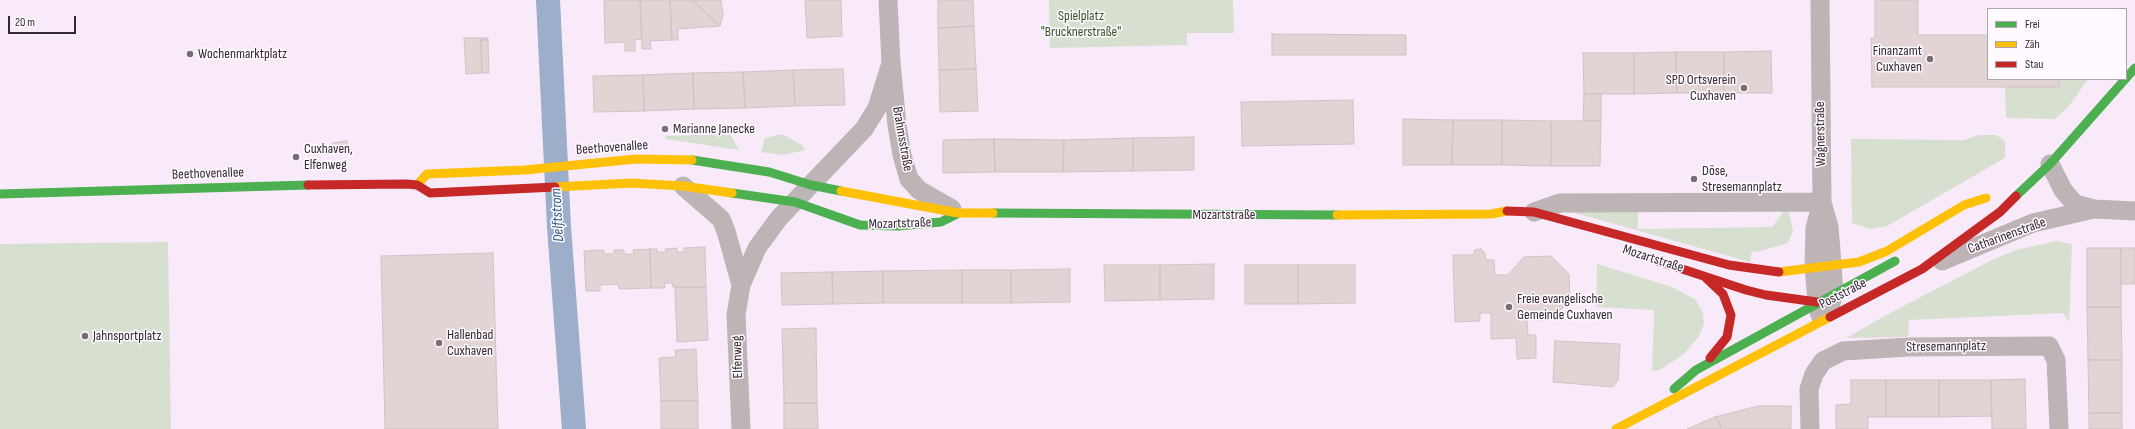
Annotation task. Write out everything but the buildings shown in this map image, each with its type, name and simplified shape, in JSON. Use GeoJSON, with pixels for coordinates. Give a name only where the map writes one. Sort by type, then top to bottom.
{"type":"FeatureCollection","features":[{"type":"Feature","properties":{"kind":"street","name":"Brahmsstraße"},"geometry":{"type":"LineString","coordinates":[[888,0],[891,63],[902,155],[909,179],[919,190],[958,213]]}},
{"type":"Feature","properties":{"kind":"street","name":"Wagnerstraße"},"geometry":{"type":"LineString","coordinates":[[1820,0],[1822,202],[1815,228],[1814,266],[1817,302],[1822,321]]}},
{"type":"Feature","properties":{"kind":"street","name":"Brahmsstraße"},"geometry":{"type":"LineString","coordinates":[[795,202],[864,130],[877,108],[891,63]]}},
{"type":"Feature","properties":{"kind":"street","name":"Poststraße"},"geometry":{"type":"LineString","coordinates":[[2127,77],[2135,68]]}},
{"type":"Feature","properties":{"kind":"street","name":"Poststraße"},"geometry":{"type":"LineString","coordinates":[[1616,429],[1922,269],[2000,212],[2050,164],[2124,80]]}},
{"type":"Feature","properties":{"kind":"street","name":"Beethovenallee"},"geometry":{"type":"LineString","coordinates":[[417,185],[426,174],[525,170],[636,159],[695,160],[769,172],[811,185]]}},
{"type":"Feature","properties":{"kind":"street","name":"Catharinenstraße"},"geometry":{"type":"LineString","coordinates":[[2050,164],[2063,190],[2075,204],[2094,209],[2135,211]]}},
{"type":"Feature","properties":{"kind":"street","name":"Poststraße"},"geometry":{"type":"LineString","coordinates":[[2014,186],[2036,176]]}},
{"type":"Feature","properties":{"kind":"street","name":"Beethovenallee"},"geometry":{"type":"LineString","coordinates":[[0,194],[296,185],[417,185],[430,193],[631,184],[683,186],[795,202]]}},
{"type":"Feature","properties":{"kind":"street","name":"Mozartstraße"},"geometry":{"type":"LineString","coordinates":[[811,185],[958,213],[1491,214],[1530,217],[1729,265],[1780,272],[1814,266],[1859,262],[1887,251],[1964,205],[1989,196],[1954,222]]}},
{"type":"Feature","properties":{"kind":"street","name":"Elfenweg"},"geometry":{"type":"LineString","coordinates":[[683,186],[721,219],[726,231],[740,285]]}},
{"type":"Feature","properties":{"kind":"street","name":"Mozartstraße"},"geometry":{"type":"LineString","coordinates":[[795,202],[860,225],[898,226],[941,222],[958,213]]}},
{"type":"Feature","properties":{"kind":"street","name":"Elfenweg"},"geometry":{"type":"LineString","coordinates":[[741,429],[736,315],[740,285],[757,248],[779,218],[795,202]]}},
{"type":"Feature","properties":{"kind":"street"},"geometry":{"type":"LineString","coordinates":[[1530,217],[1560,203],[1822,202],[1830,227],[1834,294],[1822,321]]}},
{"type":"Feature","properties":{"kind":"street","name":"Catharinenstraße"},"geometry":{"type":"LineString","coordinates":[[1922,269],[2033,223],[2078,214],[2094,209]]}},
{"type":"Feature","properties":{"kind":"street","name":"Mozartstraße"},"geometry":{"type":"LineString","coordinates":[[1644,256],[1766,295],[1817,302]]}},
{"type":"Feature","properties":{"kind":"street","name":"Poststraße"},"geometry":{"type":"LineString","coordinates":[[1646,414],[1696,370],[1817,302],[1902,257]]}},
{"type":"Feature","properties":{"kind":"street"},"geometry":{"type":"LineString","coordinates":[[1696,370],[1713,356],[1727,337],[1731,315],[1728,303],[1723,294],[1704,275]]}},
{"type":"Feature","properties":{"kind":"street","name":"Stresemannplatz"},"geometry":{"type":"LineString","coordinates":[[1810,429],[1809,389],[1814,374],[1823,361],[1843,351],[1909,347],[2049,346],[2056,360],[2059,429]]}},
{"type":"Feature","properties":{"kind":"green space","name":"Spielplatz \"Brucknerstraße\""},"geometry":{"type":"Polygon","coordinates":[[[1049,0],[1233,0],[1234,33],[1187,33],[1187,45],[1050,48],[1049,0]]]}},
{"type":"Feature","properties":{"kind":"green space"},"geometry":{"type":"Polygon","coordinates":[[[2059,80],[2087,80],[2069,106],[2055,119],[2006,118],[2005,87],[2059,87],[2059,80]]]}},
{"type":"Feature","properties":{"kind":"green space"},"geometry":{"type":"Polygon","coordinates":[[[730,134],[739,150],[666,139],[665,136],[730,134]]]}},
{"type":"Feature","properties":{"kind":"green space"},"geometry":{"type":"Polygon","coordinates":[[[782,134],[802,145],[805,150],[783,155],[761,152],[765,138],[782,134]]]}},
{"type":"Feature","properties":{"kind":"green space"},"geometry":{"type":"Polygon","coordinates":[[[1979,135],[1996,135],[2005,141],[2005,158],[1887,226],[1870,229],[1852,223],[1851,139],[1964,140],[1979,135]]]}},
{"type":"Feature","properties":{"kind":"green space"},"geometry":{"type":"Polygon","coordinates":[[[1568,211],[1638,211],[1638,229],[1772,227],[1784,211],[1789,212],[1793,231],[1788,243],[1757,252],[1752,251],[1750,262],[1568,211]]]}},
{"type":"Feature","properties":{"kind":"green space"},"geometry":{"type":"Polygon","coordinates":[[[2057,241],[2072,244],[2069,322],[2063,313],[1909,320],[1908,337],[1846,338],[1892,312],[1992,260],[2016,250],[2057,241]]]}},
{"type":"Feature","properties":{"kind":"green space","name":"Jahnsportplatz"},"geometry":{"type":"Polygon","coordinates":[[[168,242],[171,429],[0,429],[0,244],[168,242]]]}},
{"type":"Feature","properties":{"kind":"green space"},"geometry":{"type":"Polygon","coordinates":[[[1597,264],[1672,287],[1696,300],[1703,313],[1704,324],[1699,336],[1685,353],[1660,370],[1652,371],[1654,310],[1596,307],[1597,264]]]}},
{"type":"Feature","properties":{"kind":"waterway","name":"Delftstrom"},"geometry":{"type":"LineString","coordinates":[[548,0],[559,227],[574,429]]}},
{"type":"Feature","properties":{"kind":"traffic: fast"},"geometry":{"type":"LineString","coordinates":[[2127,77],[2135,68]]}},
{"type":"Feature","properties":{"kind":"traffic: fast"},"geometry":{"type":"LineString","coordinates":[[2016,196],[2050,164],[2124,80]]}},
{"type":"Feature","properties":{"kind":"traffic: fast"},"geometry":{"type":"LineString","coordinates":[[692,160],[769,172],[811,185],[841,191]]}},
{"type":"Feature","properties":{"kind":"traffic: fast"},"geometry":{"type":"LineString","coordinates":[[0,194],[308,185]]}},
{"type":"Feature","properties":{"kind":"traffic: fast"},"geometry":{"type":"LineString","coordinates":[[732,193],[795,202],[860,225],[898,226],[941,222],[957,214]]}},
{"type":"Feature","properties":{"kind":"traffic: fast"},"geometry":{"type":"LineString","coordinates":[[993,213],[1337,215]]}},
{"type":"Feature","properties":{"kind":"traffic: fast"},"geometry":{"type":"LineString","coordinates":[[1674,389],[1696,370],[1895,261]]}},
{"type":"Feature","properties":{"kind":"traffic: slow"},"geometry":{"type":"LineString","coordinates":[[417,185],[427,174],[525,170],[636,159],[692,160]]}},
{"type":"Feature","properties":{"kind":"traffic: slow"},"geometry":{"type":"LineString","coordinates":[[555,187],[631,183],[683,186],[732,193]]}},
{"type":"Feature","properties":{"kind":"traffic: slow"},"geometry":{"type":"LineString","coordinates":[[841,191],[958,213],[993,213]]}},
{"type":"Feature","properties":{"kind":"traffic: slow"},"geometry":{"type":"LineString","coordinates":[[1779,272],[1859,262],[1887,251],[1964,205],[1986,198]]}},
{"type":"Feature","properties":{"kind":"traffic: slow"},"geometry":{"type":"LineString","coordinates":[[1337,215],[1491,214],[1507,211]]}},
{"type":"Feature","properties":{"kind":"traffic: slow"},"geometry":{"type":"LineString","coordinates":[[1616,429],[1830,317]]}},
{"type":"Feature","properties":{"kind":"traffic: jam"},"geometry":{"type":"LineString","coordinates":[[308,185],[407,184],[417,185],[430,193],[555,187]]}},
{"type":"Feature","properties":{"kind":"traffic: jam"},"geometry":{"type":"LineString","coordinates":[[1830,317],[1922,269],[2000,212],[2016,196]]}},
{"type":"Feature","properties":{"kind":"traffic: jam"},"geometry":{"type":"LineString","coordinates":[[1507,211],[1534,212],[1729,265],[1779,272]]}},
{"type":"Feature","properties":{"kind":"traffic: jam"},"geometry":{"type":"LineString","coordinates":[[1655,260],[1746,290],[1766,295],[1817,302]]}},
{"type":"Feature","properties":{"kind":"traffic: jam"},"geometry":{"type":"LineString","coordinates":[[1706,278],[1723,294],[1731,315],[1727,337],[1710,358]]}},
{"type":"Feature","properties":{"kind":"place","name":"Wochenmarktplatz"},"geometry":{"type":"Point","coordinates":[190,54]}},
{"type":"Feature","properties":{"kind":"place","name":"Finanzamt Cuxhaven"},"geometry":{"type":"Point","coordinates":[1930,59]}},
{"type":"Feature","properties":{"kind":"place","name":"SPD Ortsverein Cuxhaven"},"geometry":{"type":"Point","coordinates":[1744,88]}},
{"type":"Feature","properties":{"kind":"place","name":"Marianne Janecke"},"geometry":{"type":"Point","coordinates":[665,129]}},
{"type":"Feature","properties":{"kind":"place","name":"Cuxhaven, Elfenweg"},"geometry":{"type":"Point","coordinates":[296,157]}},
{"type":"Feature","properties":{"kind":"place","name":"Döse, Stresemannplatz"},"geometry":{"type":"Point","coordinates":[1694,179]}},
{"type":"Feature","properties":{"kind":"place","name":"Freie evangelische Gemeinde Cuxhaven"},"geometry":{"type":"Point","coordinates":[1509,307]}},
{"type":"Feature","properties":{"kind":"place","name":"Jahnsportplatz"},"geometry":{"type":"Point","coordinates":[85,336]}},
{"type":"Feature","properties":{"kind":"place","name":"Hallenbad Cuxhaven"},"geometry":{"type":"Point","coordinates":[439,343]}}]}
